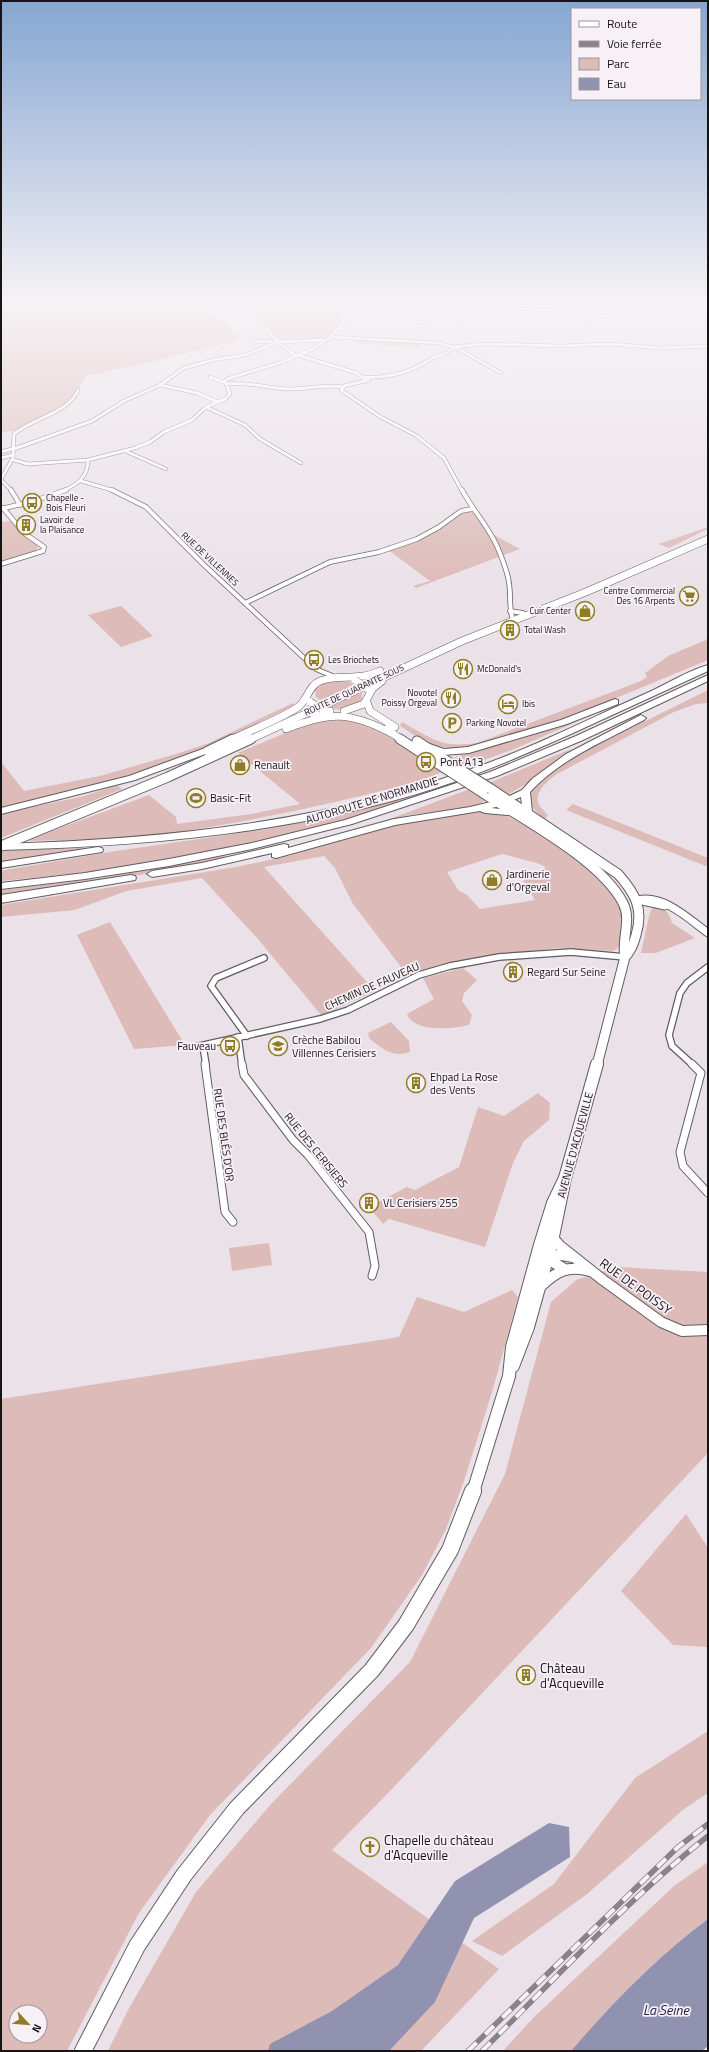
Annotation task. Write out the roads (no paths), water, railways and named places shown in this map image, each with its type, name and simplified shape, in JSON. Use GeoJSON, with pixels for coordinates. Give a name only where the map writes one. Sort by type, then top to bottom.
{"type":"FeatureCollection","features":[{"type":"Feature","properties":{"kind":"highway"},"geometry":{"type":"LineString","coordinates":[[421,744],[443,752],[469,750],[564,722],[690,671],[706,672]]}},
{"type":"Feature","properties":{"kind":"highway","name":"AUTOROUTE DE NORMANDIE"},"geometry":{"type":"LineString","coordinates":[[1,886],[136,869],[211,855],[335,826],[459,786],[500,771],[601,729],[706,672]]}},
{"type":"Feature","properties":{"kind":"highway","name":"AUTOROUTE DE NORMANDIE"},"geometry":{"type":"LineString","coordinates":[[1,846],[41,847],[196,836],[319,815],[438,783],[492,765],[706,672]]}},
{"type":"Feature","properties":{"kind":"highway"},"geometry":{"type":"LineString","coordinates":[[202,866],[218,866],[257,860],[394,822],[470,810],[503,801],[524,792],[535,781],[569,756],[708,684]]}},
{"type":"Feature","properties":{"kind":"highway"},"geometry":{"type":"LineString","coordinates":[[1,811],[132,778],[216,747]]}},
{"type":"Feature","properties":{"kind":"highway"},"geometry":{"type":"LineString","coordinates":[[1,900],[202,866],[330,834],[448,793],[459,786]]}},
{"type":"Feature","properties":{"kind":"highway"},"geometry":{"type":"LineString","coordinates":[[524,792],[527,812]]}},
{"type":"Feature","properties":{"kind":"highway"},"geometry":{"type":"LineString","coordinates":[[470,810],[493,810],[516,814]]}},
{"type":"Feature","properties":{"kind":"highway"},"geometry":{"type":"LineString","coordinates":[[1,865],[196,836]]}},
{"type":"Feature","properties":{"kind":"main road","name":"ROUTE DE QUARANTE SOUS"},"geometry":{"type":"LineString","coordinates":[[1,846],[168,777],[455,644],[708,535]]}},
{"type":"Feature","properties":{"kind":"main road","name":"ROUTE DE QUARANTE SOUS"},"geometry":{"type":"LineString","coordinates":[[94,805],[166,775],[511,614],[522,615],[609,583],[708,540]]}},
{"type":"Feature","properties":{"kind":"main road"},"geometry":{"type":"LineString","coordinates":[[657,562],[675,560]]}},
{"type":"Feature","properties":{"kind":"main road"},"geometry":{"type":"LineString","coordinates":[[609,583],[622,586]]}},
{"type":"Feature","properties":{"kind":"main road"},"geometry":{"type":"LineString","coordinates":[[1,841],[94,805],[298,707],[309,699],[310,689],[318,682],[370,675],[511,614]]}},
{"type":"Feature","properties":{"kind":"main road"},"geometry":{"type":"LineString","coordinates":[[522,615],[381,682],[369,691],[366,702],[367,708],[372,713],[421,744],[482,793],[527,812],[618,874],[632,889],[641,910],[641,920],[632,950],[625,958]]}},
{"type":"Feature","properties":{"kind":"main road"},"geometry":{"type":"LineString","coordinates":[[341,678],[355,680],[369,691]]}},
{"type":"Feature","properties":{"kind":"main road"},"geometry":{"type":"LineString","coordinates":[[309,699],[322,709],[330,711]]}},
{"type":"Feature","properties":{"kind":"main road"},"geometry":{"type":"LineString","coordinates":[[344,711],[356,708],[366,702]]}},
{"type":"Feature","properties":{"kind":"main road"},"geometry":{"type":"LineString","coordinates":[[37,832],[134,796],[312,714],[330,711],[344,711],[368,716],[391,732],[446,765],[491,789],[516,814],[580,856],[602,874],[612,879],[625,896],[638,900]]}},
{"type":"Feature","properties":{"kind":"main road"},"geometry":{"type":"LineString","coordinates":[[260,739],[307,721],[330,716],[362,718],[391,732]]}},
{"type":"Feature","properties":{"kind":"main road"},"geometry":{"type":"LineString","coordinates":[[602,874],[624,904],[626,931],[623,948],[625,958]]}},
{"type":"Feature","properties":{"kind":"main road"},"geometry":{"type":"LineString","coordinates":[[624,904],[638,900]]}},
{"type":"Feature","properties":{"kind":"main road","name":"AVENUE D'ACQUEVILLE"},"geometry":{"type":"LineString","coordinates":[[509,1376],[523,1342],[539,1288],[540,1258],[553,1238],[565,1178],[613,1008],[625,958]]}},
{"type":"Feature","properties":{"kind":"main road"},"geometry":{"type":"LineString","coordinates":[[83,2051],[112,1992],[138,1946],[184,1875],[237,1808],[372,1670],[422,1601],[450,1550],[478,1479],[509,1376],[512,1347],[540,1258],[552,1207],[565,1178]]}},
{"type":"Feature","properties":{"kind":"street"},"geometry":{"type":"LineString","coordinates":[[20,505],[11,490],[1,479],[14,460],[14,434],[35,420],[66,406],[76,398]]}},
{"type":"Feature","properties":{"kind":"street"},"geometry":{"type":"LineString","coordinates":[[1,452],[15,449],[92,421],[131,398]]}},
{"type":"Feature","properties":{"kind":"street"},"geometry":{"type":"LineString","coordinates":[[208,398],[218,402]]}},
{"type":"Feature","properties":{"kind":"street"},"geometry":{"type":"LineString","coordinates":[[14,460],[28,464],[88,460],[125,451],[150,442],[164,432],[192,420],[206,407],[225,398]]}},
{"type":"Feature","properties":{"kind":"street"},"geometry":{"type":"LineString","coordinates":[[351,398],[379,416],[417,436],[433,447],[444,458],[452,470],[472,509],[491,534],[499,550],[510,583],[511,614]]}},
{"type":"Feature","properties":{"kind":"street"},"geometry":{"type":"LineString","coordinates":[[206,407],[245,425],[260,439],[301,463]]}},
{"type":"Feature","properties":{"kind":"street"},"geometry":{"type":"LineString","coordinates":[[125,451],[166,469]]}},
{"type":"Feature","properties":{"kind":"street"},"geometry":{"type":"LineString","coordinates":[[1,458],[13,455]]}},
{"type":"Feature","properties":{"kind":"street"},"geometry":{"type":"LineString","coordinates":[[2,508],[20,505],[55,495],[81,482],[87,474],[88,460]]}},
{"type":"Feature","properties":{"kind":"street","name":"RUE DE VILLENNES"},"geometry":{"type":"LineString","coordinates":[[81,482],[120,493],[146,507],[204,565],[316,670],[341,678]]}},
{"type":"Feature","properties":{"kind":"street"},"geometry":{"type":"LineString","coordinates":[[1,564],[43,551],[44,546],[24,533],[2,508]]}},
{"type":"Feature","properties":{"kind":"street"},"geometry":{"type":"LineString","coordinates":[[245,603],[330,562],[379,552],[417,538],[439,527],[461,512],[472,509]]}},
{"type":"Feature","properties":{"kind":"street"},"geometry":{"type":"LineString","coordinates":[[316,670],[319,674],[318,682]]}},
{"type":"Feature","properties":{"kind":"street"},"geometry":{"type":"LineString","coordinates":[[638,900],[669,907],[708,933]]}},
{"type":"Feature","properties":{"kind":"street","name":"CHEMIN DE FAUVEAU"},"geometry":{"type":"LineString","coordinates":[[195,1047],[337,1014],[419,975],[450,966],[499,957],[572,952],[625,958]]}},
{"type":"Feature","properties":{"kind":"street"},"geometry":{"type":"LineString","coordinates":[[247,1036],[212,989],[212,982],[216,978],[264,958]]}},
{"type":"Feature","properties":{"kind":"street"},"geometry":{"type":"LineString","coordinates":[[708,967],[687,983],[680,993],[669,1035],[672,1046],[701,1073],[708,1075]]}},
{"type":"Feature","properties":{"kind":"street","name":"RUE DES CERISIERS"},"geometry":{"type":"LineString","coordinates":[[238,1038],[244,1075],[293,1140],[308,1155],[369,1232],[375,1266],[372,1276]]}},
{"type":"Feature","properties":{"kind":"street","name":"RUE DES BLÉS D'OR"},"geometry":{"type":"LineString","coordinates":[[203,1046],[225,1212],[233,1222]]}},
{"type":"Feature","properties":{"kind":"street"},"geometry":{"type":"LineString","coordinates":[[701,1073],[680,1152],[683,1166],[708,1193]]}},
{"type":"Feature","properties":{"kind":"street","name":"RUE DE POISSY"},"geometry":{"type":"LineString","coordinates":[[553,1238],[560,1246],[593,1272],[661,1322],[682,1330],[708,1330]]}},
{"type":"Feature","properties":{"kind":"street"},"geometry":{"type":"LineString","coordinates":[[540,1258],[562,1255],[576,1258]]}},
{"type":"Feature","properties":{"kind":"street"},"geometry":{"type":"LineString","coordinates":[[540,1258],[551,1261],[564,1268],[579,1268],[593,1272]]}},
{"type":"Feature","properties":{"kind":"street"},"geometry":{"type":"LineString","coordinates":[[539,1288],[554,1274],[564,1268]]}},
{"type":"Feature","properties":{"kind":"water"},"geometry":{"type":"Polygon","coordinates":[[[549,1823],[569,1827],[570,1857],[474,1918],[435,2002],[389,2051],[268,2051],[270,2044],[332,2011],[398,1965],[455,1881],[549,1823]]]}},
{"type":"Feature","properties":{"kind":"water","name":"La Seine"},"geometry":{"type":"Polygon","coordinates":[[[708,1919],[708,2046],[702,2051],[571,2051],[636,1981],[671,1949],[708,1919]]]}},
{"type":"Feature","properties":{"kind":"railway"},"geometry":{"type":"LineString","coordinates":[[468,2051],[678,1847],[708,1824]]}},
{"type":"Feature","properties":{"kind":"railway"},"geometry":{"type":"LineString","coordinates":[[482,2051],[620,1913],[649,1886],[708,1836]]}},
{"type":"Feature","properties":{"kind":"place","name":"Chapelle - Bois Fleuri"},"geometry":{"type":"Point","coordinates":[32,503]}},
{"type":"Feature","properties":{"kind":"place","name":"Lavoir de la Plaisance"},"geometry":{"type":"Point","coordinates":[26,525]}},
{"type":"Feature","properties":{"kind":"place","name":"Centre Commercial Des 16 Arpents"},"geometry":{"type":"Point","coordinates":[689,596]}},
{"type":"Feature","properties":{"kind":"place","name":"Cuir Center"},"geometry":{"type":"Point","coordinates":[585,611]}},
{"type":"Feature","properties":{"kind":"place","name":"Total Wash"},"geometry":{"type":"Point","coordinates":[510,630]}},
{"type":"Feature","properties":{"kind":"place","name":"Les Briochets"},"geometry":{"type":"Point","coordinates":[314,660]}},
{"type":"Feature","properties":{"kind":"place","name":"McDonald's"},"geometry":{"type":"Point","coordinates":[463,669]}},
{"type":"Feature","properties":{"kind":"place","name":"Novotel Poissy Orgeval"},"geometry":{"type":"Point","coordinates":[451,698]}},
{"type":"Feature","properties":{"kind":"place","name":"Ibis"},"geometry":{"type":"Point","coordinates":[508,704]}},
{"type":"Feature","properties":{"kind":"place","name":"Parking Novotel"},"geometry":{"type":"Point","coordinates":[452,723]}},
{"type":"Feature","properties":{"kind":"place","name":"Pont A13"},"geometry":{"type":"Point","coordinates":[426,762]}},
{"type":"Feature","properties":{"kind":"place","name":"Renault"},"geometry":{"type":"Point","coordinates":[240,765]}},
{"type":"Feature","properties":{"kind":"place","name":"Basic-Fit"},"geometry":{"type":"Point","coordinates":[196,798]}},
{"type":"Feature","properties":{"kind":"place","name":"Jardinerie d'Orgeval"},"geometry":{"type":"Point","coordinates":[492,880]}},
{"type":"Feature","properties":{"kind":"place","name":"Regard Sur Seine"},"geometry":{"type":"Point","coordinates":[513,972]}},
{"type":"Feature","properties":{"kind":"place","name":"Fauveau"},"geometry":{"type":"Point","coordinates":[230,1046]}},
{"type":"Feature","properties":{"kind":"place","name":"Crèche Babilou Villennes Cerisiers"},"geometry":{"type":"Point","coordinates":[278,1046]}},
{"type":"Feature","properties":{"kind":"place","name":"Ehpad La Rose des Vents"},"geometry":{"type":"Point","coordinates":[416,1083]}},
{"type":"Feature","properties":{"kind":"place","name":"VL Cerisiers 255"},"geometry":{"type":"Point","coordinates":[369,1203]}},
{"type":"Feature","properties":{"kind":"place","name":"Château d'Acqueville"},"geometry":{"type":"Point","coordinates":[526,1675]}},
{"type":"Feature","properties":{"kind":"place","name":"Chapelle du château d'Acqueville"},"geometry":{"type":"Point","coordinates":[370,1847]}}]}
